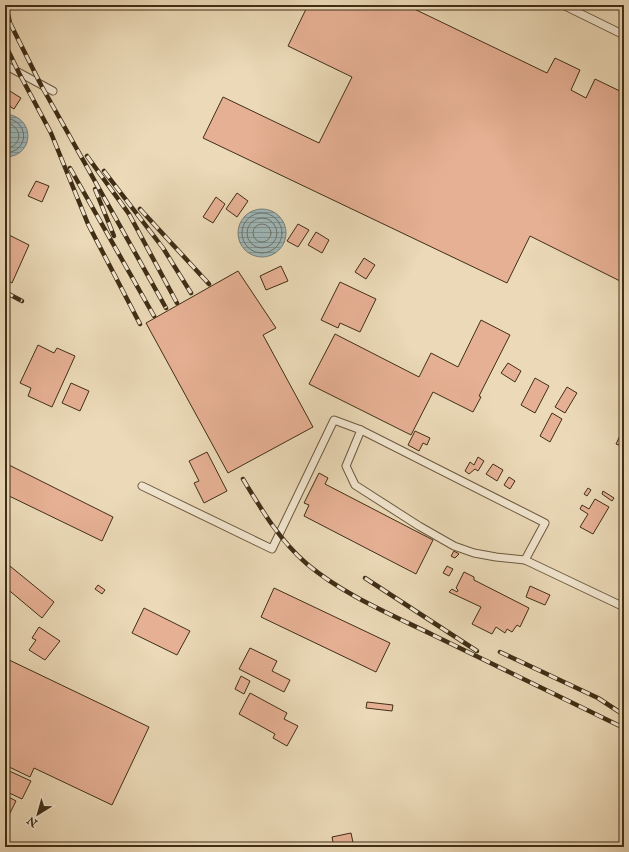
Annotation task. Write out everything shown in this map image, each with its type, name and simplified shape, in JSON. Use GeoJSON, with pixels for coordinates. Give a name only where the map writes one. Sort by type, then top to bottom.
{"type":"FeatureCollection","features":[{"type":"Feature","properties":{"kind":"lane"},"geometry":{"type":"LineString","coordinates":[[563,5],[624,35]]}},
{"type":"Feature","properties":{"kind":"lane"},"geometry":{"type":"LineString","coordinates":[[5,65],[53,91]]}},
{"type":"Feature","properties":{"kind":"lane"},"geometry":{"type":"LineString","coordinates":[[142,486],[272,549],[334,420],[361,430],[545,523],[524,560]]}},
{"type":"Feature","properties":{"kind":"lane"},"geometry":{"type":"LineString","coordinates":[[361,430],[346,466],[355,485],[419,526],[454,546],[481,554],[524,560],[624,607]]}},
{"type":"Feature","properties":{"kind":"water"},"geometry":{"type":"Polygon","coordinates":[[[5,114],[15,116],[22,122],[27,128],[28,136],[22,151],[15,155],[5,157],[5,114]]]}},
{"type":"Feature","properties":{"kind":"water"},"geometry":{"type":"Polygon","coordinates":[[[257,209],[267,209],[279,216],[286,228],[286,238],[279,250],[267,257],[257,257],[249,253],[242,246],[238,238],[238,228],[242,220],[249,213],[257,209]]]}},
{"type":"Feature","properties":{"kind":"building"},"geometry":{"type":"Polygon","coordinates":[[[308,5],[406,5],[547,73],[555,58],[580,70],[571,90],[586,98],[595,79],[624,93],[624,283],[530,236],[507,283],[203,138],[223,97],[319,143],[352,77],[288,46],[308,5]]]}},
{"type":"Feature","properties":{"kind":"building"},"geometry":{"type":"Polygon","coordinates":[[[5,88],[21,98],[14,109],[5,103],[5,88]]]}},
{"type":"Feature","properties":{"kind":"building"},"geometry":{"type":"Polygon","coordinates":[[[36,181],[49,186],[42,202],[28,196],[36,181]]]}},
{"type":"Feature","properties":{"kind":"building"},"geometry":{"type":"Polygon","coordinates":[[[237,193],[248,201],[237,217],[226,209],[237,193]]]}},
{"type":"Feature","properties":{"kind":"building"},"geometry":{"type":"Polygon","coordinates":[[[216,197],[225,204],[213,223],[203,217],[216,197]]]}},
{"type":"Feature","properties":{"kind":"building"},"geometry":{"type":"Polygon","coordinates":[[[298,224],[309,230],[298,247],[287,241],[298,224]]]}},
{"type":"Feature","properties":{"kind":"building"},"geometry":{"type":"Polygon","coordinates":[[[316,232],[329,240],[322,253],[308,245],[316,232]]]}},
{"type":"Feature","properties":{"kind":"building"},"geometry":{"type":"Polygon","coordinates":[[[9,235],[29,245],[12,283],[5,279],[5,243],[9,235]]]}},
{"type":"Feature","properties":{"kind":"building"},"geometry":{"type":"Polygon","coordinates":[[[364,258],[375,265],[366,279],[355,272],[364,258]]]}},
{"type":"Feature","properties":{"kind":"building"},"geometry":{"type":"Polygon","coordinates":[[[281,266],[288,281],[266,290],[260,276],[281,266]]]}},
{"type":"Feature","properties":{"kind":"building"},"geometry":{"type":"Polygon","coordinates":[[[238,271],[276,328],[263,335],[313,427],[228,473],[146,323],[238,271]]]}},
{"type":"Feature","properties":{"kind":"building"},"geometry":{"type":"Polygon","coordinates":[[[340,282],[376,299],[360,332],[340,323],[338,328],[321,320],[340,282]]]}},
{"type":"Feature","properties":{"kind":"building"},"geometry":{"type":"Polygon","coordinates":[[[481,320],[510,335],[479,396],[481,397],[473,412],[433,392],[411,435],[309,384],[335,334],[419,377],[431,353],[458,367],[481,320]]]}},
{"type":"Feature","properties":{"kind":"building"},"geometry":{"type":"Polygon","coordinates":[[[38,345],[54,353],[57,348],[75,356],[52,407],[28,396],[31,388],[20,383],[38,345]]]}},
{"type":"Feature","properties":{"kind":"building"},"geometry":{"type":"Polygon","coordinates":[[[508,363],[521,371],[515,382],[501,373],[508,363]]]}},
{"type":"Feature","properties":{"kind":"building"},"geometry":{"type":"Polygon","coordinates":[[[535,378],[549,386],[535,413],[521,405],[535,378]]]}},
{"type":"Feature","properties":{"kind":"building"},"geometry":{"type":"Polygon","coordinates":[[[71,383],[89,391],[80,411],[62,403],[71,383]]]}},
{"type":"Feature","properties":{"kind":"building"},"geometry":{"type":"Polygon","coordinates":[[[567,387],[577,393],[565,413],[555,407],[567,387]]]}},
{"type":"Feature","properties":{"kind":"building"},"geometry":{"type":"Polygon","coordinates":[[[552,413],[562,419],[550,442],[540,436],[552,413]]]}},
{"type":"Feature","properties":{"kind":"building"},"geometry":{"type":"Polygon","coordinates":[[[624,427],[624,447],[616,444],[624,427]]]}},
{"type":"Feature","properties":{"kind":"building"},"geometry":{"type":"Polygon","coordinates":[[[415,431],[430,438],[427,445],[423,443],[419,451],[408,445],[415,431]]]}},
{"type":"Feature","properties":{"kind":"building"},"geometry":{"type":"Polygon","coordinates":[[[207,452],[227,491],[204,503],[194,483],[199,481],[189,461],[207,452]]]}},
{"type":"Feature","properties":{"kind":"building"},"geometry":{"type":"Polygon","coordinates":[[[478,457],[484,461],[478,471],[475,469],[469,474],[465,471],[470,462],[474,465],[478,457]]]}},
{"type":"Feature","properties":{"kind":"building"},"geometry":{"type":"Polygon","coordinates":[[[5,463],[113,517],[102,541],[5,494],[5,463]]]}},
{"type":"Feature","properties":{"kind":"building"},"geometry":{"type":"Polygon","coordinates":[[[493,464],[503,470],[497,481],[486,474],[493,464]]]}},
{"type":"Feature","properties":{"kind":"building"},"geometry":{"type":"Polygon","coordinates":[[[319,473],[328,478],[325,484],[433,540],[416,574],[304,516],[309,505],[304,503],[319,473]]]}},
{"type":"Feature","properties":{"kind":"building"},"geometry":{"type":"Polygon","coordinates":[[[509,477],[515,481],[510,489],[504,485],[509,477]]]}},
{"type":"Feature","properties":{"kind":"building"},"geometry":{"type":"Polygon","coordinates":[[[588,488],[591,490],[587,496],[584,494],[588,488]]]}},
{"type":"Feature","properties":{"kind":"building"},"geometry":{"type":"Polygon","coordinates":[[[603,491],[614,498],[612,501],[602,494],[603,491]]]}},
{"type":"Feature","properties":{"kind":"building"},"geometry":{"type":"Polygon","coordinates":[[[595,499],[609,507],[593,534],[580,527],[588,514],[580,509],[582,505],[589,509],[595,499]]]}},
{"type":"Feature","properties":{"kind":"building"},"geometry":{"type":"Polygon","coordinates":[[[454,551],[459,554],[455,558],[451,556],[454,551]]]}},
{"type":"Feature","properties":{"kind":"building"},"geometry":{"type":"Polygon","coordinates":[[[5,562],[54,602],[42,618],[5,587],[5,562]]]}},
{"type":"Feature","properties":{"kind":"building"},"geometry":{"type":"Polygon","coordinates":[[[447,566],[453,569],[449,576],[443,573],[447,566]]]}},
{"type":"Feature","properties":{"kind":"building"},"geometry":{"type":"Polygon","coordinates":[[[464,572],[474,577],[474,580],[529,608],[520,627],[517,625],[512,632],[507,629],[505,633],[496,627],[492,634],[472,624],[481,607],[449,592],[452,589],[457,592],[458,590],[456,588],[464,572]]]}},
{"type":"Feature","properties":{"kind":"building"},"geometry":{"type":"Polygon","coordinates":[[[98,585],[105,590],[102,594],[95,589],[98,585]]]}},
{"type":"Feature","properties":{"kind":"building"},"geometry":{"type":"Polygon","coordinates":[[[530,586],[550,595],[545,605],[526,597],[530,586]]]}},
{"type":"Feature","properties":{"kind":"building"},"geometry":{"type":"Polygon","coordinates":[[[274,588],[390,643],[376,672],[261,617],[274,588]]]}},
{"type":"Feature","properties":{"kind":"building"},"geometry":{"type":"Polygon","coordinates":[[[144,608],[190,631],[177,655],[132,633],[144,608]]]}},
{"type":"Feature","properties":{"kind":"building"},"geometry":{"type":"Polygon","coordinates":[[[39,627],[60,641],[45,660],[29,650],[36,640],[32,638],[39,627]]]}},
{"type":"Feature","properties":{"kind":"building"},"geometry":{"type":"Polygon","coordinates":[[[250,648],[277,661],[272,671],[290,680],[284,692],[239,669],[250,648]]]}},
{"type":"Feature","properties":{"kind":"building"},"geometry":{"type":"Polygon","coordinates":[[[5,658],[149,727],[112,805],[34,768],[30,777],[5,765],[5,658]]]}},
{"type":"Feature","properties":{"kind":"building"},"geometry":{"type":"Polygon","coordinates":[[[241,676],[250,681],[244,694],[235,689],[241,676]]]}},
{"type":"Feature","properties":{"kind":"building"},"geometry":{"type":"Polygon","coordinates":[[[250,693],[287,713],[284,719],[298,726],[287,746],[273,738],[275,734],[239,714],[250,693]]]}},
{"type":"Feature","properties":{"kind":"building"},"geometry":{"type":"Polygon","coordinates":[[[367,702],[393,705],[392,711],[366,708],[367,702]]]}},
{"type":"Feature","properties":{"kind":"building"},"geometry":{"type":"Polygon","coordinates":[[[5,769],[31,781],[22,799],[5,791],[5,769]]]}},
{"type":"Feature","properties":{"kind":"building"},"geometry":{"type":"Polygon","coordinates":[[[5,795],[16,801],[5,823],[5,795]]]}},
{"type":"Feature","properties":{"kind":"building"},"geometry":{"type":"Polygon","coordinates":[[[351,833],[354,847],[334,847],[332,837],[351,833]]]}},
{"type":"Feature","properties":{"kind":"railway"},"geometry":{"type":"LineString","coordinates":[[6,5],[10,23],[41,85],[166,308]]}},
{"type":"Feature","properties":{"kind":"railway"},"geometry":{"type":"LineString","coordinates":[[5,44],[51,133],[88,224],[140,324]]}},
{"type":"Feature","properties":{"kind":"railway"},"geometry":{"type":"LineString","coordinates":[[87,156],[129,214],[177,303]]}},
{"type":"Feature","properties":{"kind":"railway"},"geometry":{"type":"LineString","coordinates":[[70,168],[154,316]]}},
{"type":"Feature","properties":{"kind":"railway"},"geometry":{"type":"LineString","coordinates":[[104,171],[163,248],[191,293]]}},
{"type":"Feature","properties":{"kind":"railway"},"geometry":{"type":"LineString","coordinates":[[95,189],[114,236]]}},
{"type":"Feature","properties":{"kind":"railway"},"geometry":{"type":"LineString","coordinates":[[140,209],[209,284]]}},
{"type":"Feature","properties":{"kind":"railway"},"geometry":{"type":"LineString","coordinates":[[5,292],[22,301]]}},
{"type":"Feature","properties":{"kind":"railway"},"geometry":{"type":"LineString","coordinates":[[243,479],[264,513],[288,545],[307,564],[336,585],[384,611],[624,728]]}},
{"type":"Feature","properties":{"kind":"railway"},"geometry":{"type":"LineString","coordinates":[[365,578],[477,651]]}},
{"type":"Feature","properties":{"kind":"railway"},"geometry":{"type":"LineString","coordinates":[[500,652],[598,698],[624,715]]}}]}
